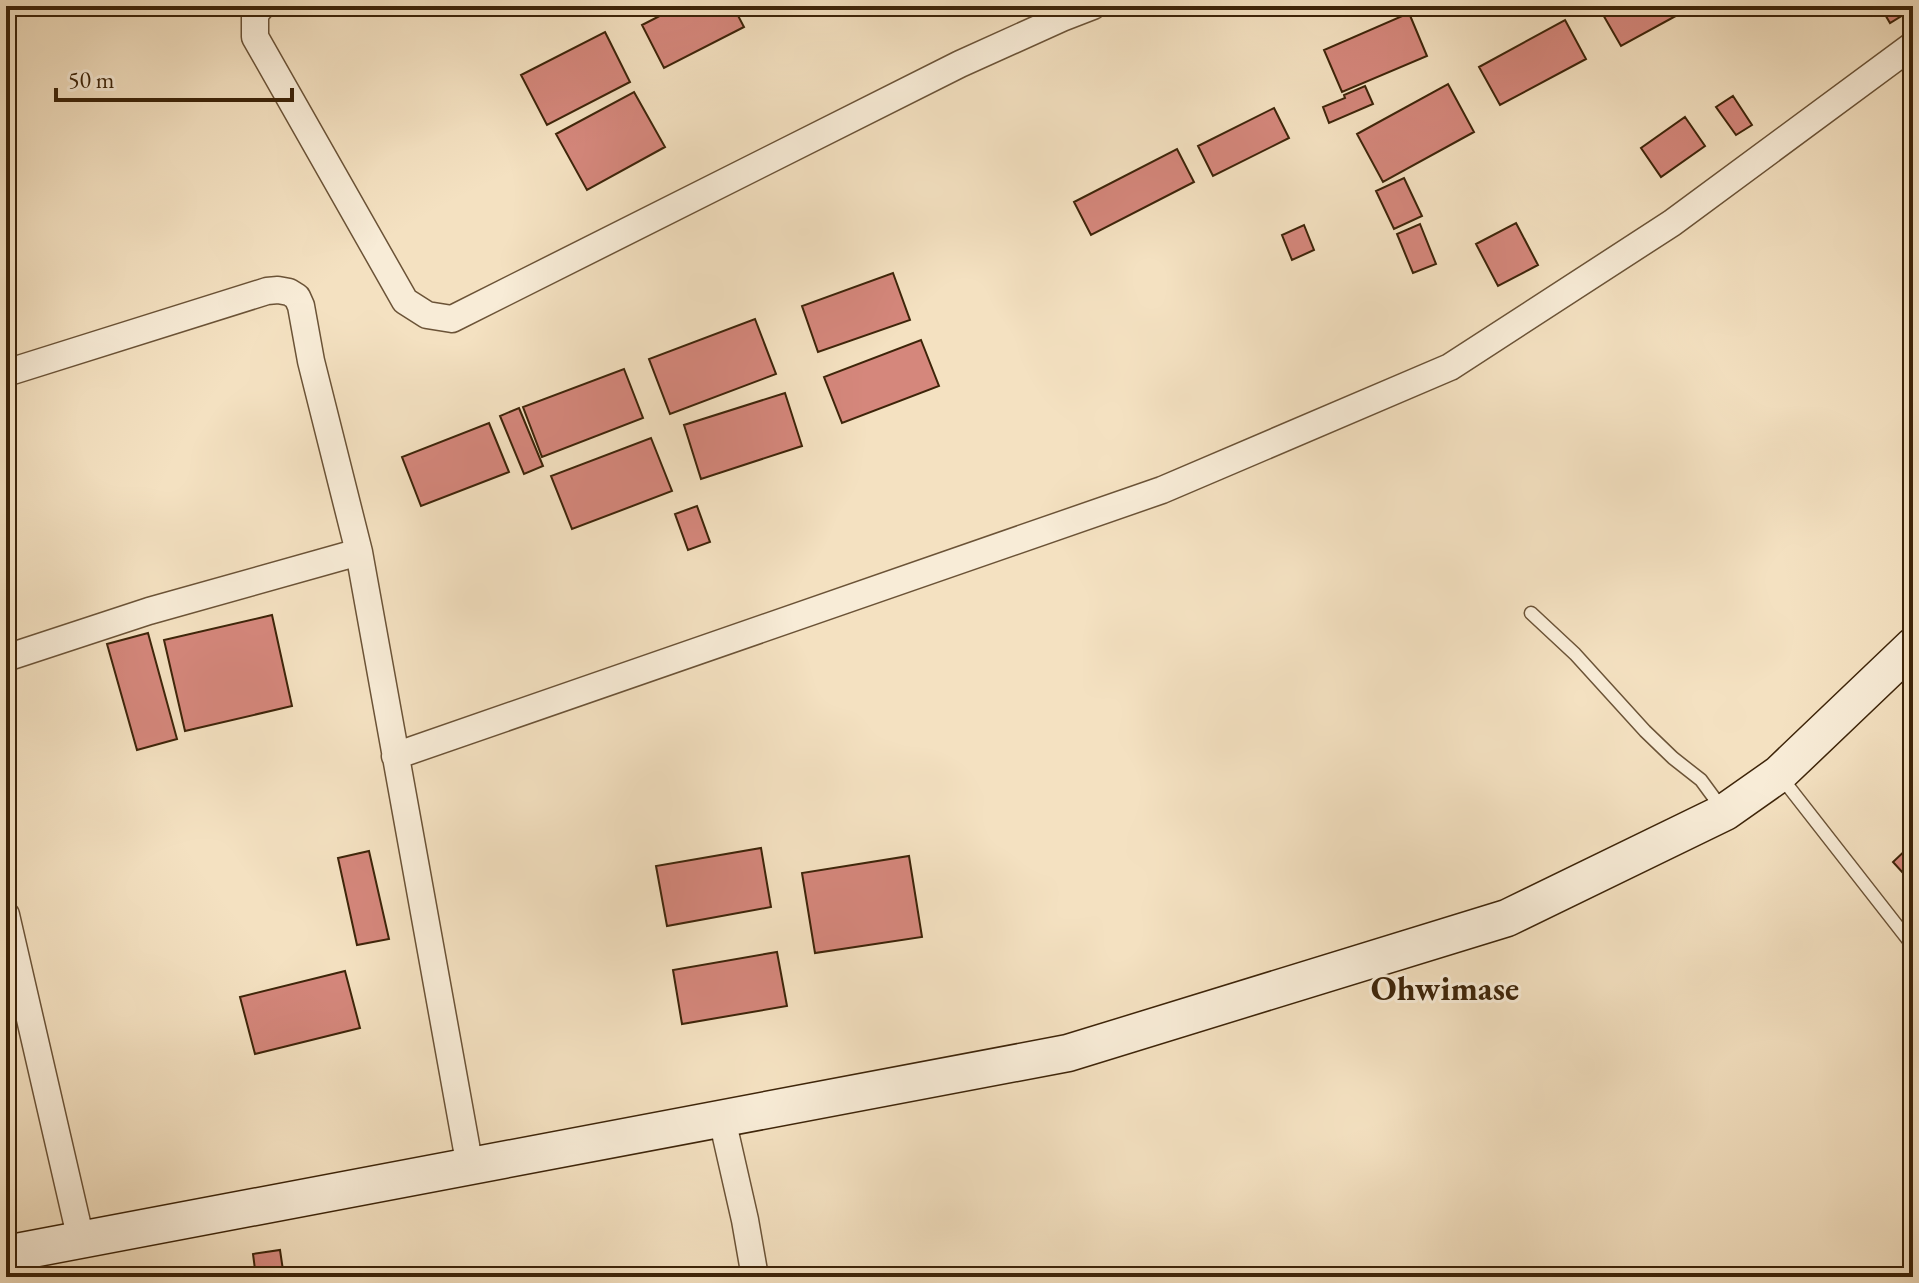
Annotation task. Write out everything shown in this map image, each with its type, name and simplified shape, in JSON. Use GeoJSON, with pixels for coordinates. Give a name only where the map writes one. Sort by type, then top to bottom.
{"type":"FeatureCollection","features":[{"type":"Feature","properties":{"kind":"street"},"geometry":{"type":"LineString","coordinates":[[262,6],[255,14],[255,37],[405,301],[427,315],[452,319],[960,64],[1093,6]]}},
{"type":"Feature","properties":{"kind":"street"},"geometry":{"type":"LineString","coordinates":[[395,756],[1162,490],[1450,367],[1672,223],[1913,45]]}},
{"type":"Feature","properties":{"kind":"street"},"geometry":{"type":"LineString","coordinates":[[6,373],[267,291],[289,292],[297,297],[359,552],[470,1167]]}},
{"type":"Feature","properties":{"kind":"street"},"geometry":{"type":"LineString","coordinates":[[6,658],[149,611],[359,552]]}},
{"type":"Feature","properties":{"kind":"street"},"geometry":{"type":"LineString","coordinates":[[6,1254],[1068,1053],[1507,918],[1725,812],[1779,774],[1913,646]]}},
{"type":"Feature","properties":{"kind":"street"},"geometry":{"type":"LineString","coordinates":[[6,915],[81,1240]]}},
{"type":"Feature","properties":{"kind":"street"},"geometry":{"type":"LineString","coordinates":[[722,1119],[755,1277]]}},
{"type":"Feature","properties":{"kind":"lane"},"geometry":{"type":"LineString","coordinates":[[1531,613],[1575,654],[1645,731],[1701,780],[1725,812]]}},
{"type":"Feature","properties":{"kind":"lane"},"geometry":{"type":"LineString","coordinates":[[1779,774],[1913,946]]}},
{"type":"Feature","properties":{"kind":"building"},"geometry":{"type":"Polygon","coordinates":[[[679,6],[733,6],[744,27],[664,68],[642,25],[679,6]]]}},
{"type":"Feature","properties":{"kind":"building"},"geometry":{"type":"Polygon","coordinates":[[[1598,6],[1694,6],[1621,46],[1598,6]]]}},
{"type":"Feature","properties":{"kind":"building"},"geometry":{"type":"Polygon","coordinates":[[[1880,6],[1913,6],[1913,9],[1890,23],[1880,6]]]}},
{"type":"Feature","properties":{"kind":"building"},"geometry":{"type":"Polygon","coordinates":[[[1409,13],[1427,56],[1342,92],[1324,50],[1409,13]]]}},
{"type":"Feature","properties":{"kind":"building"},"geometry":{"type":"Polygon","coordinates":[[[1565,20],[1586,59],[1500,105],[1479,67],[1565,20]]]}},
{"type":"Feature","properties":{"kind":"building"},"geometry":{"type":"Polygon","coordinates":[[[605,32],[630,82],[547,125],[521,75],[605,32]]]}},
{"type":"Feature","properties":{"kind":"building"},"geometry":{"type":"Polygon","coordinates":[[[1448,84],[1474,132],[1383,182],[1357,134],[1448,84]]]}},
{"type":"Feature","properties":{"kind":"building"},"geometry":{"type":"Polygon","coordinates":[[[1365,86],[1373,104],[1329,123],[1323,107],[1365,86]]]}},
{"type":"Feature","properties":{"kind":"building"},"geometry":{"type":"Polygon","coordinates":[[[634,92],[665,147],[587,190],[556,134],[634,92]]]}},
{"type":"Feature","properties":{"kind":"building"},"geometry":{"type":"Polygon","coordinates":[[[1733,96],[1752,125],[1736,135],[1716,107],[1733,96]]]}},
{"type":"Feature","properties":{"kind":"building"},"geometry":{"type":"Polygon","coordinates":[[[1274,108],[1289,138],[1213,176],[1198,146],[1274,108]]]}},
{"type":"Feature","properties":{"kind":"building"},"geometry":{"type":"Polygon","coordinates":[[[1685,117],[1705,146],[1661,177],[1641,148],[1685,117]]]}},
{"type":"Feature","properties":{"kind":"building"},"geometry":{"type":"Polygon","coordinates":[[[1177,149],[1194,182],[1091,235],[1074,202],[1177,149]]]}},
{"type":"Feature","properties":{"kind":"building"},"geometry":{"type":"Polygon","coordinates":[[[1404,178],[1422,216],[1394,229],[1376,191],[1404,178]]]}},
{"type":"Feature","properties":{"kind":"building"},"geometry":{"type":"Polygon","coordinates":[[[1516,223],[1538,265],[1498,286],[1476,244],[1516,223]]]}},
{"type":"Feature","properties":{"kind":"building"},"geometry":{"type":"Polygon","coordinates":[[[1420,224],[1436,264],[1413,273],[1397,234],[1420,224]]]}},
{"type":"Feature","properties":{"kind":"building"},"geometry":{"type":"Polygon","coordinates":[[[1304,225],[1314,250],[1292,260],[1282,235],[1304,225]]]}},
{"type":"Feature","properties":{"kind":"building"},"geometry":{"type":"Polygon","coordinates":[[[893,273],[910,320],[818,352],[802,306],[893,273]]]}},
{"type":"Feature","properties":{"kind":"building"},"geometry":{"type":"Polygon","coordinates":[[[755,319],[776,374],[670,414],[649,359],[755,319]]]}},
{"type":"Feature","properties":{"kind":"building"},"geometry":{"type":"Polygon","coordinates":[[[921,340],[939,386],[842,423],[824,377],[921,340]]]}},
{"type":"Feature","properties":{"kind":"building"},"geometry":{"type":"Polygon","coordinates":[[[624,369],[643,418],[542,457],[523,407],[624,369]]]}},
{"type":"Feature","properties":{"kind":"building"},"geometry":{"type":"Polygon","coordinates":[[[785,393],[802,446],[701,479],[684,425],[785,393]]]}},
{"type":"Feature","properties":{"kind":"building"},"geometry":{"type":"Polygon","coordinates":[[[519,408],[543,466],[524,474],[500,416],[519,408]]]}},
{"type":"Feature","properties":{"kind":"building"},"geometry":{"type":"Polygon","coordinates":[[[489,423],[509,472],[421,506],[402,457],[489,423]]]}},
{"type":"Feature","properties":{"kind":"building"},"geometry":{"type":"Polygon","coordinates":[[[651,438],[672,491],[572,529],[551,476],[651,438]]]}},
{"type":"Feature","properties":{"kind":"building"},"geometry":{"type":"Polygon","coordinates":[[[697,506],[710,542],[688,550],[675,514],[697,506]]]}},
{"type":"Feature","properties":{"kind":"building"},"geometry":{"type":"Polygon","coordinates":[[[272,615],[292,706],[185,731],[164,640],[272,615]]]}},
{"type":"Feature","properties":{"kind":"building"},"geometry":{"type":"Polygon","coordinates":[[[148,633],[177,739],[137,750],[107,644],[148,633]]]}},
{"type":"Feature","properties":{"kind":"building"},"geometry":{"type":"Polygon","coordinates":[[[1913,843],[1913,884],[1893,862],[1913,843]]]}},
{"type":"Feature","properties":{"kind":"building"},"geometry":{"type":"Polygon","coordinates":[[[761,848],[771,907],[667,926],[656,866],[761,848]]]}},
{"type":"Feature","properties":{"kind":"building"},"geometry":{"type":"Polygon","coordinates":[[[369,851],[389,939],[357,945],[338,858],[369,851]]]}},
{"type":"Feature","properties":{"kind":"building"},"geometry":{"type":"Polygon","coordinates":[[[909,856],[922,937],[815,953],[802,873],[909,856]]]}},
{"type":"Feature","properties":{"kind":"building"},"geometry":{"type":"Polygon","coordinates":[[[777,952],[787,1006],[682,1024],[673,970],[777,952]]]}},
{"type":"Feature","properties":{"kind":"building"},"geometry":{"type":"Polygon","coordinates":[[[345,971],[360,1028],[255,1054],[240,997],[345,971]]]}},
{"type":"Feature","properties":{"kind":"building"},"geometry":{"type":"Polygon","coordinates":[[[280,1250],[284,1277],[256,1277],[253,1254],[280,1250]]]}},
{"type":"Feature","properties":{"kind":"district","name":"Ohwimase"},"geometry":{"type":"Point","coordinates":[1445,988]}}]}
